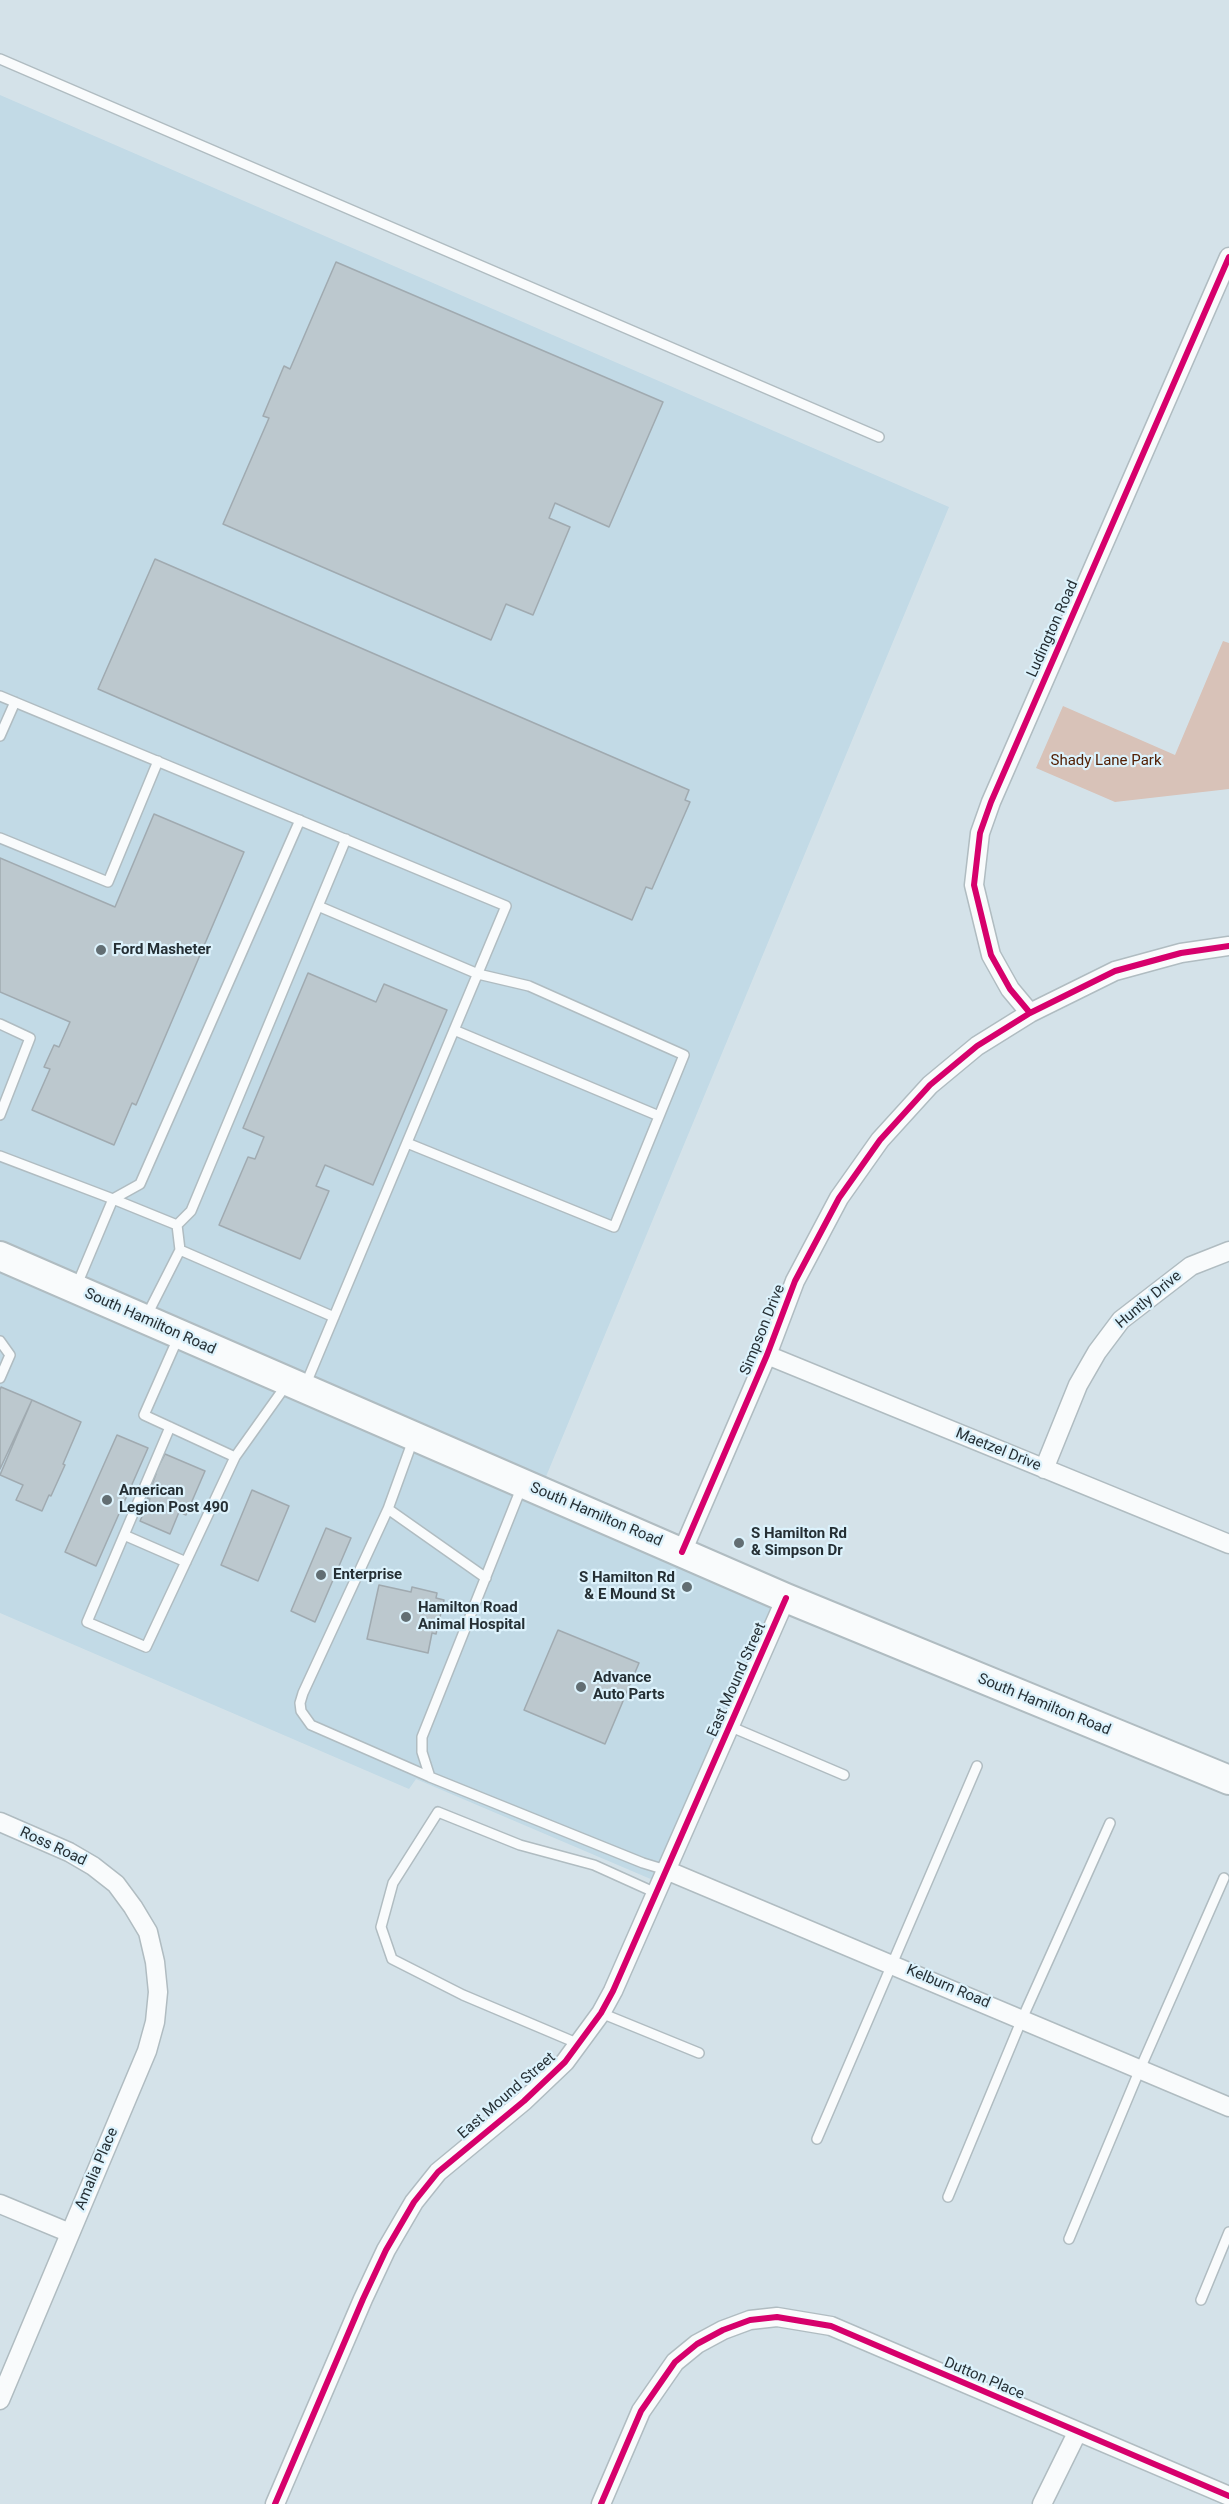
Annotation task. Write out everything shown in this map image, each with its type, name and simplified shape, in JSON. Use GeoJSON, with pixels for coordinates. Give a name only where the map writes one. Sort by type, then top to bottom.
{"type":"FeatureCollection","features":[{"type":"Feature","properties":{"kind":"main road","name":"South Hamilton Road"},"geometry":{"type":"LineString","coordinates":[[0,1256],[786,1598],[1229,1780]]}},
{"type":"Feature","properties":{"kind":"street","name":"Ludington Road"},"geometry":{"type":"LineString","coordinates":[[1030,1013],[1010,989],[991,955],[974,885],[980,834],[991,802],[1229,257]]}},
{"type":"Feature","properties":{"kind":"street","name":"Simpson Drive"},"geometry":{"type":"LineString","coordinates":[[682,1552],[795,1281],[839,1198],[880,1140],[930,1085],[977,1046],[1030,1013],[1115,971],[1181,953],[1229,946]]}},
{"type":"Feature","properties":{"kind":"street","name":"Huntly Drive"},"geometry":{"type":"LineString","coordinates":[[1044,1469],[1078,1385],[1096,1352],[1121,1320],[1191,1266],[1229,1251]]}},
{"type":"Feature","properties":{"kind":"street","name":"Maetzel Drive"},"geometry":{"type":"LineString","coordinates":[[766,1355],[1229,1544]]}},
{"type":"Feature","properties":{"kind":"street","name":"East Mound Street"},"geometry":{"type":"LineString","coordinates":[[275,2504],[363,2299],[386,2250],[409,2210],[438,2172],[524,2101],[565,2062],[601,2013],[628,1961],[786,1598]]}},
{"type":"Feature","properties":{"kind":"street","name":"Ross Road"},"geometry":{"type":"LineString","coordinates":[[0,1822],[69,1852],[93,1866],[116,1884],[148,1932]]}},
{"type":"Feature","properties":{"kind":"street","name":"Kelburn Road"},"geometry":{"type":"LineString","coordinates":[[666,1870],[1229,2107]]}},
{"type":"Feature","properties":{"kind":"street","name":"Amalia Place"},"geometry":{"type":"LineString","coordinates":[[0,2400],[147,2051],[155,2022],[158,1992],[155,1962],[148,1932]]}},
{"type":"Feature","properties":{"kind":"street"},"geometry":{"type":"LineString","coordinates":[[0,2204],[70,2234]]}},
{"type":"Feature","properties":{"kind":"street","name":"Dutton Place"},"geometry":{"type":"LineString","coordinates":[[601,2504],[641,2410],[675,2362],[697,2344],[723,2330],[750,2320],[777,2317],[831,2326],[1229,2496]]}},
{"type":"Feature","properties":{"kind":"street"},"geometry":{"type":"LineString","coordinates":[[1042,2504],[1077,2433]]}},
{"type":"Feature","properties":{"kind":"lane"},"geometry":{"type":"LineString","coordinates":[[0,59],[879,437]]}},
{"type":"Feature","properties":{"kind":"lane"},"geometry":{"type":"LineString","coordinates":[[0,696],[506,906],[334,1317],[296,1385],[235,1457],[146,1647],[87,1622],[170,1426]]}},
{"type":"Feature","properties":{"kind":"lane"},"geometry":{"type":"LineString","coordinates":[[0,736],[15,702]]}},
{"type":"Feature","properties":{"kind":"lane"},"geometry":{"type":"LineString","coordinates":[[0,838],[108,882],[158,762]]}},
{"type":"Feature","properties":{"kind":"lane"},"geometry":{"type":"LineString","coordinates":[[75,1289],[113,1198],[140,1184],[300,820]]}},
{"type":"Feature","properties":{"kind":"lane"},"geometry":{"type":"LineString","coordinates":[[145,1320],[180,1250],[177,1225],[191,1210],[346,839]]}},
{"type":"Feature","properties":{"kind":"lane"},"geometry":{"type":"LineString","coordinates":[[318,906],[478,974],[529,986],[684,1055],[614,1227],[407,1143]]}},
{"type":"Feature","properties":{"kind":"lane"},"geometry":{"type":"LineString","coordinates":[[0,1024],[30,1038],[0,1115]]}},
{"type":"Feature","properties":{"kind":"lane"},"geometry":{"type":"LineString","coordinates":[[454,1030],[659,1116]]}},
{"type":"Feature","properties":{"kind":"lane"},"geometry":{"type":"LineString","coordinates":[[0,1156],[113,1198],[177,1225]]}},
{"type":"Feature","properties":{"kind":"lane"},"geometry":{"type":"LineString","coordinates":[[180,1250],[334,1317]]}},
{"type":"Feature","properties":{"kind":"lane"},"geometry":{"type":"LineString","coordinates":[[180,1335],[144,1415],[235,1457]]}},
{"type":"Feature","properties":{"kind":"lane"},"geometry":{"type":"LineString","coordinates":[[0,1341],[10,1355],[0,1378]]}},
{"type":"Feature","properties":{"kind":"lane"},"geometry":{"type":"LineString","coordinates":[[414,1436],[388,1509],[303,1693],[300,1703],[301,1711],[311,1725],[430,1777],[643,1863],[666,1870]]}},
{"type":"Feature","properties":{"kind":"lane"},"geometry":{"type":"LineString","coordinates":[[430,1777],[422,1752],[422,1737],[523,1484]]}},
{"type":"Feature","properties":{"kind":"lane"},"geometry":{"type":"LineString","coordinates":[[388,1509],[486,1578]]}},
{"type":"Feature","properties":{"kind":"lane"},"geometry":{"type":"LineString","coordinates":[[124,1535],[186,1562]]}},
{"type":"Feature","properties":{"kind":"lane"},"geometry":{"type":"LineString","coordinates":[[729,1726],[844,1775]]}},
{"type":"Feature","properties":{"kind":"lane"},"geometry":{"type":"LineString","coordinates":[[817,2139],[977,1766]]}},
{"type":"Feature","properties":{"kind":"lane"},"geometry":{"type":"LineString","coordinates":[[579,2044],[463,1995],[392,1959],[381,1927],[393,1883],[438,1812],[520,1845],[594,1865],[656,1893]]}},
{"type":"Feature","properties":{"kind":"lane"},"geometry":{"type":"LineString","coordinates":[[948,2197],[1022,2019],[1110,1823]]}},
{"type":"Feature","properties":{"kind":"lane"},"geometry":{"type":"LineString","coordinates":[[1069,2239],[1140,2069],[1224,1878]]}},
{"type":"Feature","properties":{"kind":"lane"},"geometry":{"type":"LineString","coordinates":[[601,2013],[699,2053]]}},
{"type":"Feature","properties":{"kind":"lane"},"geometry":{"type":"LineString","coordinates":[[1201,2300],[1229,2232]]}},
{"type":"Feature","properties":{"kind":"shaded area"},"geometry":{"type":"Polygon","coordinates":[[[0,95],[949,507],[540,1491],[784,1598],[660,1883],[416,1779],[409,1789],[0,1613],[0,95]]]}},
{"type":"Feature","properties":{"kind":"green space","name":"Shady Lane Park"},"geometry":{"type":"Polygon","coordinates":[[[1223,641],[1229,643],[1229,789],[1115,802],[1036,768],[1063,706],[1175,755],[1223,641]]]}},
{"type":"Feature","properties":{"kind":"building"},"geometry":{"type":"Polygon","coordinates":[[[336,262],[663,402],[609,527],[555,503],[549,518],[570,527],[533,615],[506,604],[491,640],[223,524],[269,418],[263,416],[284,366],[290,369],[336,262]]]}},
{"type":"Feature","properties":{"kind":"building"},"geometry":{"type":"Polygon","coordinates":[[[155,559],[689,790],[685,800],[690,802],[652,889],[646,887],[632,920],[98,689],[155,559]]]}},
{"type":"Feature","properties":{"kind":"building","name":"Ford Masheter"},"geometry":{"type":"Polygon","coordinates":[[[154,814],[244,852],[136,1105],[132,1103],[114,1145],[32,1110],[50,1069],[44,1067],[54,1045],[59,1047],[70,1022],[0,992],[0,858],[115,907],[154,814]]]}},
{"type":"Feature","properties":{"kind":"building"},"geometry":{"type":"Polygon","coordinates":[[[308,973],[376,1002],[384,984],[447,1010],[373,1185],[325,1165],[316,1186],[329,1191],[300,1259],[219,1225],[248,1157],[255,1159],[264,1137],[243,1128],[308,973]]]}},
{"type":"Feature","properties":{"kind":"building"},"geometry":{"type":"Polygon","coordinates":[[[1,1387],[32,1400],[0,1469],[0,1390],[1,1387]]]}},
{"type":"Feature","properties":{"kind":"building"},"geometry":{"type":"Polygon","coordinates":[[[32,1400],[81,1422],[63,1464],[65,1465],[42,1511],[16,1500],[23,1485],[0,1475],[32,1400]]]}},
{"type":"Feature","properties":{"kind":"building","name":"American Legion Post 490"},"geometry":{"type":"Polygon","coordinates":[[[117,1435],[148,1448],[96,1566],[65,1552],[117,1435]]]}},
{"type":"Feature","properties":{"kind":"building"},"geometry":{"type":"Polygon","coordinates":[[[165,1454],[205,1471],[186,1515],[179,1512],[170,1534],[140,1521],[150,1499],[147,1498],[155,1473],[165,1454]]]}},
{"type":"Feature","properties":{"kind":"building"},"geometry":{"type":"Polygon","coordinates":[[[252,1490],[289,1506],[258,1581],[221,1565],[252,1490]]]}},
{"type":"Feature","properties":{"kind":"building","name":"Enterprise"},"geometry":{"type":"Polygon","coordinates":[[[326,1528],[351,1538],[315,1622],[291,1611],[326,1528]]]}},
{"type":"Feature","properties":{"kind":"building","name":"Hamilton Road Animal Hospital"},"geometry":{"type":"Polygon","coordinates":[[[379,1585],[411,1592],[412,1587],[437,1593],[436,1598],[444,1600],[436,1634],[432,1633],[428,1653],[367,1639],[379,1585]]]}},
{"type":"Feature","properties":{"kind":"building","name":"Advance Auto Parts"},"geometry":{"type":"Polygon","coordinates":[[[558,1630],[639,1663],[605,1744],[524,1710],[558,1630]]]}},
{"type":"Feature","properties":{"kind":"cycle path"},"geometry":{"type":"LineString","coordinates":[[1030,1013],[1010,989],[991,955],[974,885],[980,833],[991,802],[1229,257]]}},
{"type":"Feature","properties":{"kind":"cycle path"},"geometry":{"type":"LineString","coordinates":[[682,1552],[767,1355],[795,1281],[839,1198],[880,1140],[930,1085],[977,1046],[1030,1013],[1115,971],[1181,953],[1229,946]]}},
{"type":"Feature","properties":{"kind":"cycle path"},"geometry":{"type":"LineString","coordinates":[[275,2504],[363,2299],[386,2250],[414,2202],[438,2172],[524,2101],[565,2062],[601,2013],[613,1991],[786,1598]]}},
{"type":"Feature","properties":{"kind":"cycle path"},"geometry":{"type":"LineString","coordinates":[[601,2504],[641,2411],[675,2362],[697,2344],[723,2330],[750,2320],[777,2317],[831,2326],[1229,2496]]}},
{"type":"Feature","properties":{"kind":"place","name":"Ford Masheter"},"geometry":{"type":"Point","coordinates":[101,950]}},
{"type":"Feature","properties":{"kind":"place","name":"American Legion Post 490"},"geometry":{"type":"Point","coordinates":[107,1500]}},
{"type":"Feature","properties":{"kind":"place","name":"S Hamilton Rd & Simpson Dr"},"geometry":{"type":"Point","coordinates":[739,1543]}},
{"type":"Feature","properties":{"kind":"place","name":"Enterprise"},"geometry":{"type":"Point","coordinates":[321,1575]}},
{"type":"Feature","properties":{"kind":"place","name":"S Hamilton Rd & E Mound St"},"geometry":{"type":"Point","coordinates":[687,1587]}},
{"type":"Feature","properties":{"kind":"place","name":"Hamilton Road Animal Hospital"},"geometry":{"type":"Point","coordinates":[406,1617]}},
{"type":"Feature","properties":{"kind":"place","name":"Advance Auto Parts"},"geometry":{"type":"Point","coordinates":[581,1687]}}]}
